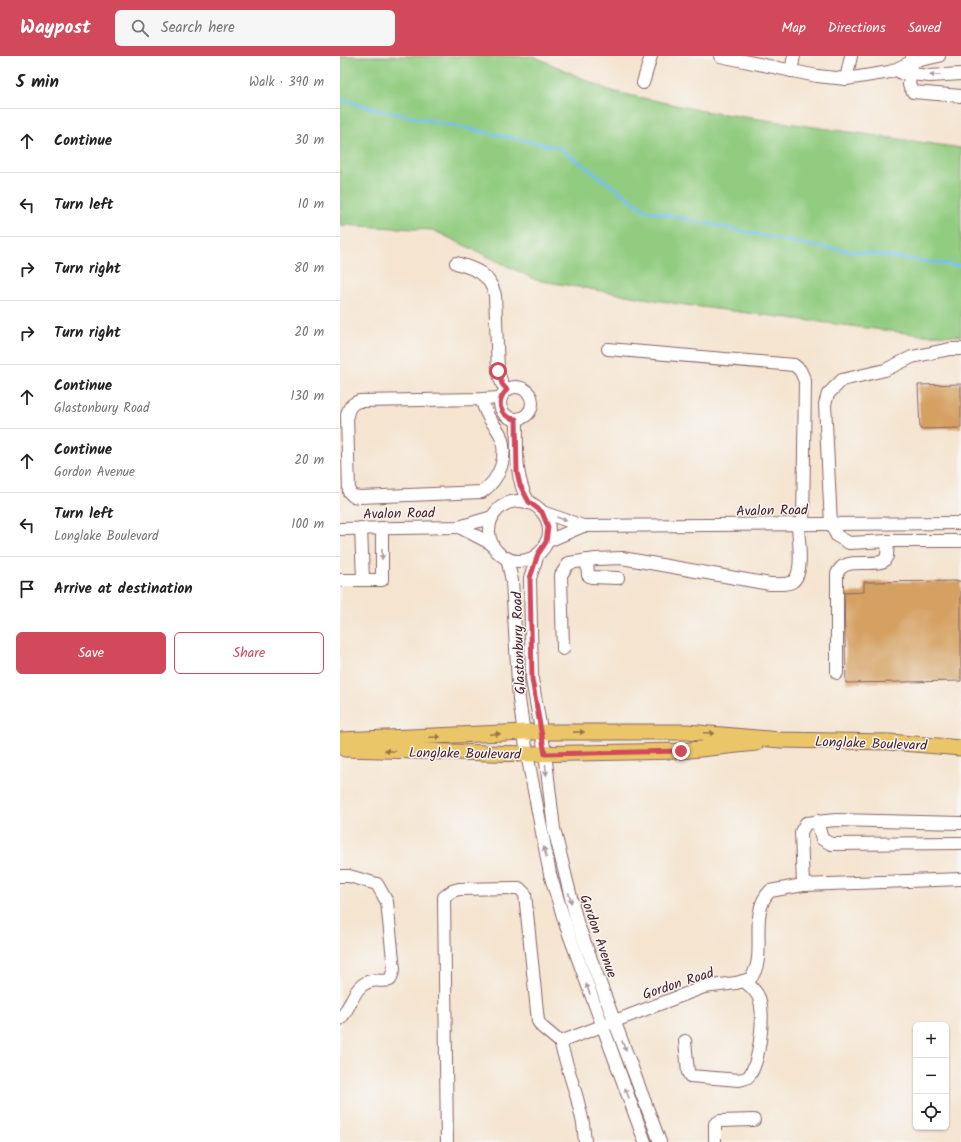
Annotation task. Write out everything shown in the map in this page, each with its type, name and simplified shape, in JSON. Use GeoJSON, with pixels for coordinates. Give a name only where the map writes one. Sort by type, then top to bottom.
{"type":"FeatureCollection","features":[{"type":"Feature","properties":{"kind":"main road","name":"Longlake Boulevard"},"geometry":{"type":"LineString","coordinates":[[340,740],[524,732],[687,732],[781,740],[890,742],[961,748]]}},
{"type":"Feature","properties":{"kind":"main road","name":"Longlake Boulevard"},"geometry":{"type":"LineString","coordinates":[[340,749],[409,752],[545,754],[681,751],[781,740]]}},
{"type":"Feature","properties":{"kind":"street"},"geometry":{"type":"LineString","coordinates":[[643,83],[651,56]]}},
{"type":"Feature","properties":{"kind":"street"},"geometry":{"type":"LineString","coordinates":[[720,56],[739,58],[791,70],[846,79],[890,72],[939,56]]}},
{"type":"Feature","properties":{"kind":"street"},"geometry":{"type":"LineString","coordinates":[[791,70],[794,56]]}},
{"type":"Feature","properties":{"kind":"street"},"geometry":{"type":"LineString","coordinates":[[846,79],[851,56]]}},
{"type":"Feature","properties":{"kind":"street"},"geometry":{"type":"LineString","coordinates":[[911,64],[930,76],[961,74]]}},
{"type":"Feature","properties":{"kind":"street"},"geometry":{"type":"LineString","coordinates":[[911,64],[909,85],[913,92],[961,96]]}},
{"type":"Feature","properties":{"kind":"street"},"geometry":{"type":"LineString","coordinates":[[456,263],[484,274],[492,284],[495,295],[498,371],[504,394],[501,408],[503,413],[512,419],[516,419],[526,415],[531,406],[530,396],[522,389],[511,388],[504,394],[481,399],[358,401],[352,404],[347,415],[349,492],[352,496],[360,497],[482,492],[493,484],[500,473],[504,447],[500,434],[487,415],[481,399]]}},
{"type":"Feature","properties":{"kind":"street"},"geometry":{"type":"LineString","coordinates":[[563,649],[561,575],[569,563],[587,560],[622,558],[770,584],[791,583],[797,577],[799,567],[806,380],[800,370],[794,365],[608,349]]}},
{"type":"Feature","properties":{"kind":"street"},"geometry":{"type":"LineString","coordinates":[[961,349],[950,349],[912,357],[885,370],[842,380],[828,394],[825,404],[830,524],[837,536],[848,543],[961,541]]}},
{"type":"Feature","properties":{"kind":"street"},"geometry":{"type":"LineString","coordinates":[[492,544],[489,526],[492,517],[504,505],[515,486],[517,472],[516,419]]}},
{"type":"Feature","properties":{"kind":"street"},"geometry":{"type":"LineString","coordinates":[[459,527],[492,544],[498,552],[507,558],[523,560],[538,554],[546,542],[548,527],[542,512],[529,502],[520,485],[517,472]]}},
{"type":"Feature","properties":{"kind":"street"},"geometry":{"type":"LineString","coordinates":[[504,505],[512,502],[529,502]]}},
{"type":"Feature","properties":{"kind":"street","name":"Avalon Road"},"geometry":{"type":"LineString","coordinates":[[542,512],[583,526],[961,523]]}},
{"type":"Feature","properties":{"kind":"street"},"geometry":{"type":"LineString","coordinates":[[459,527],[492,517]]}},
{"type":"Feature","properties":{"kind":"street","name":"Avalon Road"},"geometry":{"type":"LineString","coordinates":[[546,542],[583,526]]}},
{"type":"Feature","properties":{"kind":"street","name":"Avalon Road"},"geometry":{"type":"LineString","coordinates":[[340,529],[459,527]]}},
{"type":"Feature","properties":{"kind":"street"},"geometry":{"type":"LineString","coordinates":[[361,528],[363,580]]}},
{"type":"Feature","properties":{"kind":"street"},"geometry":{"type":"LineString","coordinates":[[340,580],[382,580],[382,528]]}},
{"type":"Feature","properties":{"kind":"street"},"geometry":{"type":"LineString","coordinates":[[838,673],[838,569],[845,564],[884,561],[887,556],[888,542]]}},
{"type":"Feature","properties":{"kind":"street","name":"Glastonbury Road"},"geometry":{"type":"LineString","coordinates":[[538,554],[530,578],[532,679],[540,732]]}},
{"type":"Feature","properties":{"kind":"street","name":"Glastonbury Road"},"geometry":{"type":"LineString","coordinates":[[507,558],[512,581],[516,656],[524,732]]}},
{"type":"Feature","properties":{"kind":"street"},"geometry":{"type":"LineString","coordinates":[[587,560],[588,574],[591,577],[618,578]]}},
{"type":"Feature","properties":{"kind":"street","name":"Gordon Avenue"},"geometry":{"type":"LineString","coordinates":[[524,732],[550,874],[566,926],[645,1142]]}},
{"type":"Feature","properties":{"kind":"street","name":"Gordon Avenue"},"geometry":{"type":"LineString","coordinates":[[540,732],[545,754],[554,829],[577,922],[660,1142]]}},
{"type":"Feature","properties":{"kind":"street"},"geometry":{"type":"LineString","coordinates":[[803,885],[801,832],[806,823],[817,821],[961,823]]}},
{"type":"Feature","properties":{"kind":"street"},"geometry":{"type":"LineString","coordinates":[[817,821],[822,839],[831,844],[961,843]]}},
{"type":"Feature","properties":{"kind":"street"},"geometry":{"type":"LineString","coordinates":[[340,1019],[361,985],[370,981],[390,980],[394,969],[387,902],[377,884],[345,876]]}},
{"type":"Feature","properties":{"kind":"street"},"geometry":{"type":"LineString","coordinates":[[686,1041],[688,1072],[690,1076],[739,1080],[745,1079],[749,1075],[758,1047],[762,1025],[758,997],[753,988],[744,982],[750,979],[756,968],[760,917],[763,900],[770,891],[776,888],[803,885],[961,878]]}},
{"type":"Feature","properties":{"kind":"street"},"geometry":{"type":"LineString","coordinates":[[447,1142],[442,902],[446,893],[459,889],[513,888],[522,890],[525,894],[538,1021],[542,1027],[560,1042],[577,1098],[583,1123],[585,1142]]}},
{"type":"Feature","properties":{"kind":"street","name":"Gordon Road"},"geometry":{"type":"LineString","coordinates":[[560,1042],[614,1020],[704,987],[744,982]]}},
{"type":"Feature","properties":{"kind":"street"},"geometry":{"type":"LineString","coordinates":[[715,1142],[715,1124],[720,1121],[754,1120]]}},
{"type":"Feature","properties":{"kind":"green space"},"geometry":{"type":"Polygon","coordinates":[[[340,56],[533,56],[611,91],[703,111],[961,148],[961,336],[922,335],[685,305],[536,280],[433,230],[340,225],[340,56]]]}},
{"type":"Feature","properties":{"kind":"building"},"geometry":{"type":"Polygon","coordinates":[[[961,384],[961,428],[920,429],[918,385],[961,384]]]}},
{"type":"Feature","properties":{"kind":"building"},"geometry":{"type":"Polygon","coordinates":[[[961,581],[961,681],[846,683],[844,593],[864,592],[864,582],[961,581]]]}},
{"type":"Feature","properties":{"kind":"waterway"},"geometry":{"type":"LineString","coordinates":[[340,99],[374,109],[560,148],[645,210],[806,245],[961,266]]}},
{"type":"Feature","properties":{"kind":"route"},"geometry":{"type":"LineString","coordinates":[[498,371],[502,384],[507,390],[501,398],[501,408],[503,413],[507,416],[512,419],[516,419],[517,472],[520,485],[529,502],[542,512],[548,527],[546,542],[533,565],[530,578],[532,679],[545,754],[681,751]]}}]}
